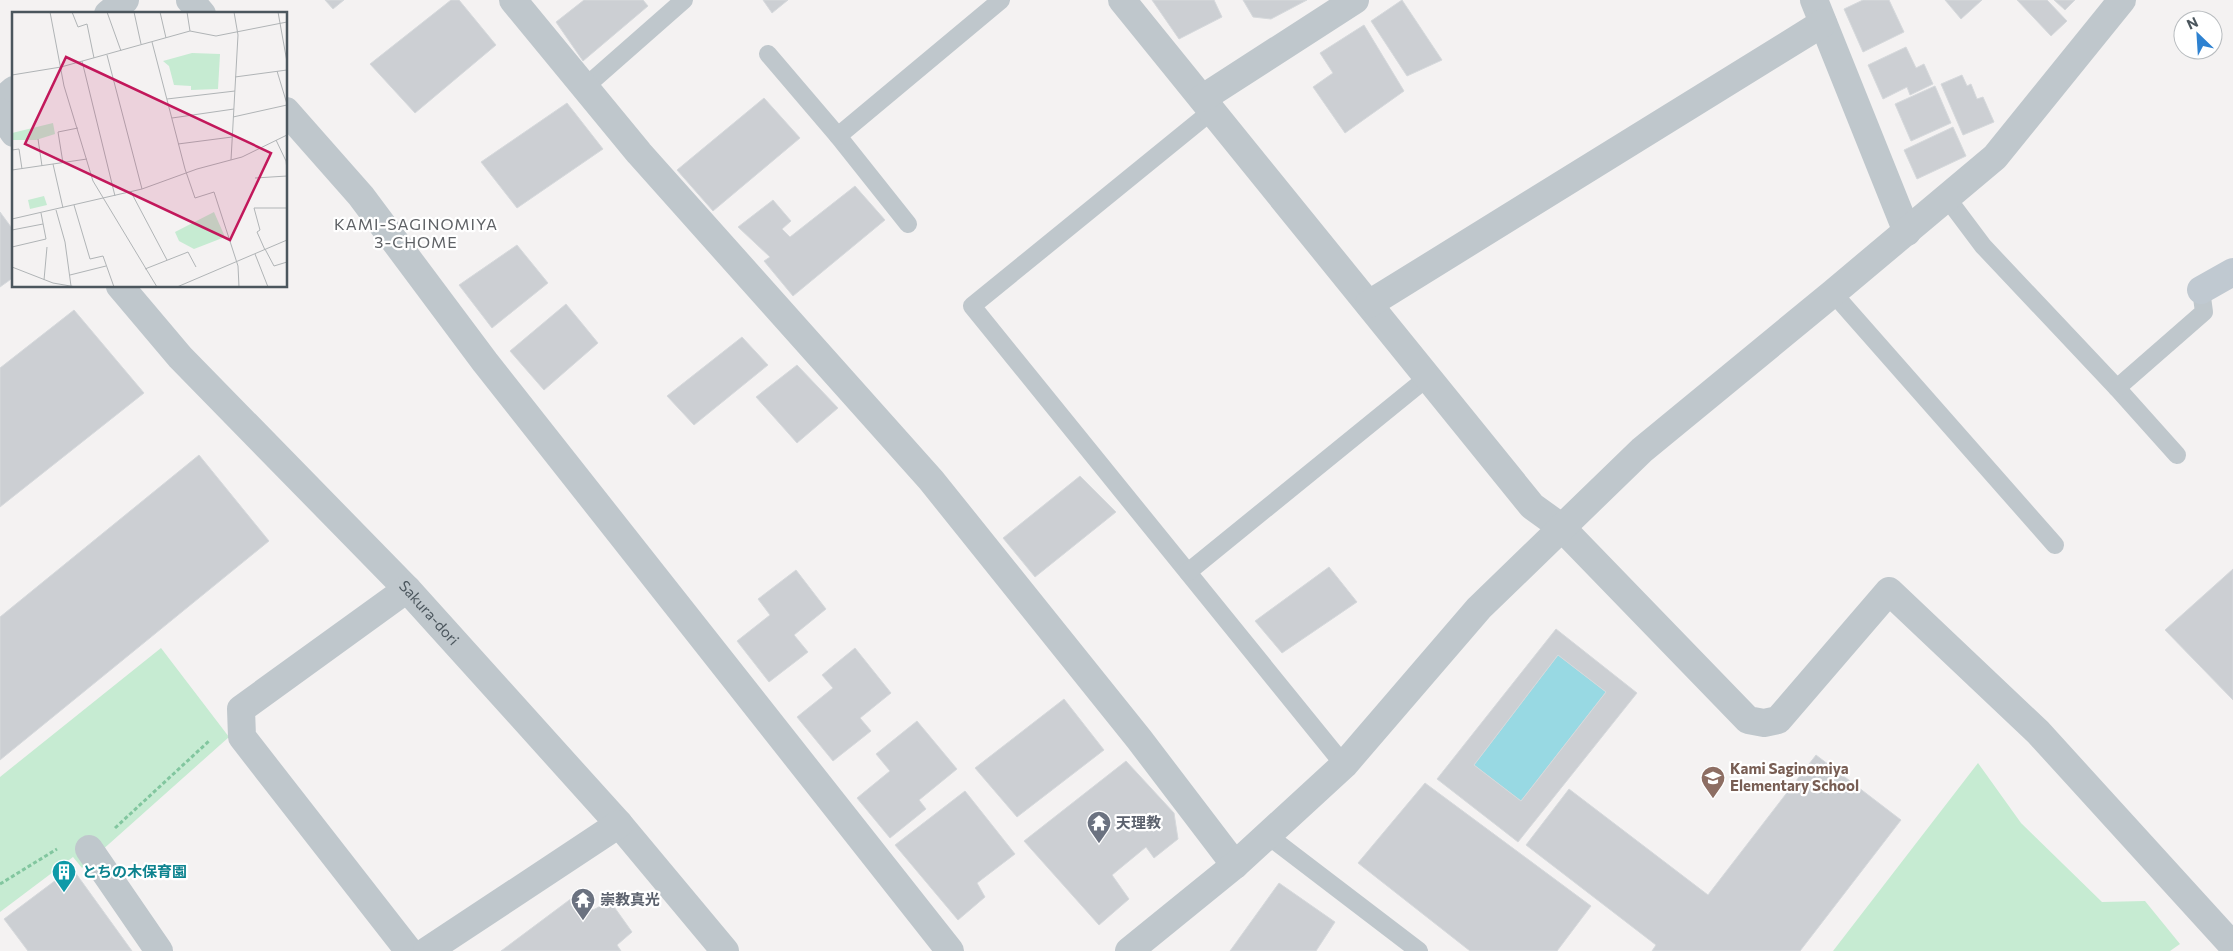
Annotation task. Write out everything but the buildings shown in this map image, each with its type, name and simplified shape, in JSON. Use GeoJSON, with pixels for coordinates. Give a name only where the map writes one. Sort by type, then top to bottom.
{"type":"FeatureCollection","features":[{"type":"Feature","properties":{"kind":"street"},"geometry":{"type":"LineString","coordinates":[[110,12],[125,0]]}},
{"type":"Feature","properties":{"kind":"street"},"geometry":{"type":"LineString","coordinates":[[190,0],[200,12]]}},
{"type":"Feature","properties":{"kind":"street"},"geometry":{"type":"LineString","coordinates":[[513,0],[639,152],[931,480],[1139,739],[1234,865]]}},
{"type":"Feature","properties":{"kind":"street"},"geometry":{"type":"LineString","coordinates":[[1122,0],[1532,506],[1561,528],[1748,720],[1764,723],[1778,720],[1889,591],[2038,732],[2233,946]]}},
{"type":"Feature","properties":{"kind":"street"},"geometry":{"type":"LineString","coordinates":[[1208,104],[1355,0]]}},
{"type":"Feature","properties":{"kind":"street"},"geometry":{"type":"LineString","coordinates":[[1147,946],[1344,765],[1479,608],[1642,450],[1948,198],[1995,157],[2122,0]]}},
{"type":"Feature","properties":{"kind":"street"},"geometry":{"type":"LineString","coordinates":[[1369,304],[1819,11],[1907,232]]}},
{"type":"Feature","properties":{"kind":"street"},"geometry":{"type":"LineString","coordinates":[[0,102],[12,92]]}},
{"type":"Feature","properties":{"kind":"street"},"geometry":{"type":"LineString","coordinates":[[0,112],[12,130]]}},
{"type":"Feature","properties":{"kind":"street"},"geometry":{"type":"LineString","coordinates":[[288,113],[361,196],[485,362],[950,951]]}},
{"type":"Feature","properties":{"kind":"street"},"geometry":{"type":"LineString","coordinates":[[2201,290],[2233,272]]}},
{"type":"Feature","properties":{"kind":"street","name":"Sakura-dori"},"geometry":{"type":"LineString","coordinates":[[122,288],[180,357],[407,589],[620,824],[725,951]]}},
{"type":"Feature","properties":{"kind":"street"},"geometry":{"type":"LineString","coordinates":[[407,589],[241,709],[242,737],[409,951]]}},
{"type":"Feature","properties":{"kind":"street"},"geometry":{"type":"LineString","coordinates":[[427,951],[620,824]]}},
{"type":"Feature","properties":{"kind":"street"},"geometry":{"type":"LineString","coordinates":[[89,849],[159,951]]}},
{"type":"Feature","properties":{"kind":"lane"},"geometry":{"type":"LineString","coordinates":[[585,87],[684,0]]}},
{"type":"Feature","properties":{"kind":"lane"},"geometry":{"type":"LineString","coordinates":[[838,136],[1001,0]]}},
{"type":"Feature","properties":{"kind":"lane"},"geometry":{"type":"LineString","coordinates":[[768,54],[838,136],[908,224]]}},
{"type":"Feature","properties":{"kind":"lane"},"geometry":{"type":"LineString","coordinates":[[1208,104],[972,306],[1344,765]]}},
{"type":"Feature","properties":{"kind":"lane"},"geometry":{"type":"LineString","coordinates":[[1948,198],[1983,246],[2117,388],[2177,455]]}},
{"type":"Feature","properties":{"kind":"lane"},"geometry":{"type":"LineString","coordinates":[[2117,388],[2204,312],[2201,290]]}},
{"type":"Feature","properties":{"kind":"lane"},"geometry":{"type":"LineString","coordinates":[[1833,293],[2056,545]]}},
{"type":"Feature","properties":{"kind":"lane"},"geometry":{"type":"LineString","coordinates":[[1188,572],[1428,377]]}},
{"type":"Feature","properties":{"kind":"lane"},"geometry":{"type":"LineString","coordinates":[[1267,835],[1419,951]]}},
{"type":"Feature","properties":{"kind":"path"},"geometry":{"type":"LineString","coordinates":[[0,884],[62,845],[89,849],[106,837],[201,747],[226,728],[242,721]]}},
{"type":"Feature","properties":{"kind":"green space"},"geometry":{"type":"Polygon","coordinates":[[[161,648],[229,737],[82,868],[73,857],[0,912],[0,777],[161,648]]]}},
{"type":"Feature","properties":{"kind":"green space"},"geometry":{"type":"Polygon","coordinates":[[[1978,763],[2021,823],[2102,902],[2145,901],[2180,944],[2170,951],[1833,951],[1978,763]]]}},
{"type":"Feature","properties":{"kind":"water"},"geometry":{"type":"Polygon","coordinates":[[[1558,655],[1606,692],[1521,801],[1474,765],[1558,655]]]}},
{"type":"Feature","properties":{"kind":"place","name":"Kami Saginomiya Elementary School"},"geometry":{"type":"Point","coordinates":[1713,799]}},
{"type":"Feature","properties":{"kind":"place","name":"天理教"},"geometry":{"type":"Point","coordinates":[1099,844]}},
{"type":"Feature","properties":{"kind":"place","name":"とちの木保育園"},"geometry":{"type":"Point","coordinates":[64,893]}},
{"type":"Feature","properties":{"kind":"place","name":"崇教真光"},"geometry":{"type":"Point","coordinates":[583,921]}},
{"type":"Feature","properties":{"kind":"district","name":"KAMI-SAGINOMIYA 3-CHOME"},"geometry":{"type":"Point","coordinates":[416,233]}}]}
